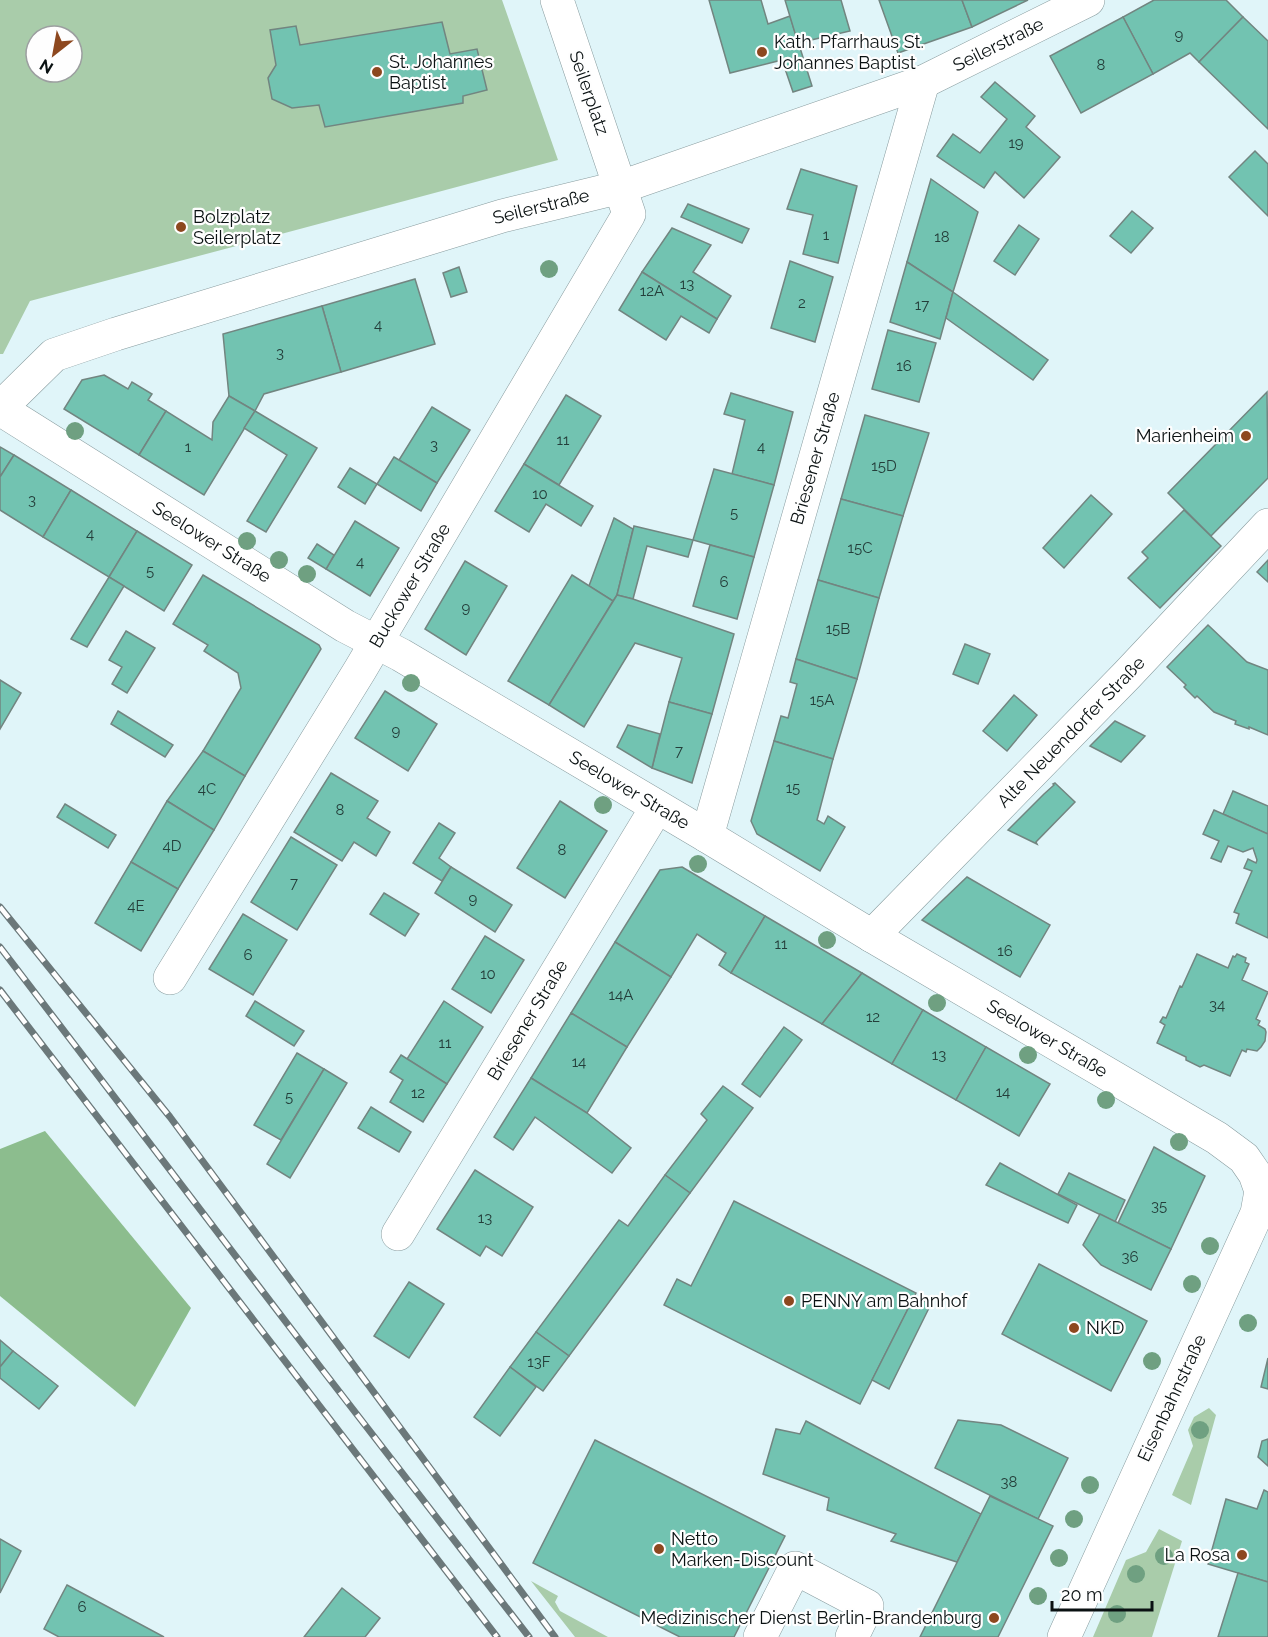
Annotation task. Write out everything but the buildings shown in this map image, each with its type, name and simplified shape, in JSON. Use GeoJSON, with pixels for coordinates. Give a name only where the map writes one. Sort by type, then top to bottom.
{"type":"FeatureCollection","features":[{"type":"Feature","properties":{"kind":"street","name":"Seilerplatz"},"geometry":{"type":"LineString","coordinates":[[557,0],[621,186]]}},
{"type":"Feature","properties":{"kind":"street","name":"Seilerstraße"},"geometry":{"type":"LineString","coordinates":[[0,408],[54,355],[501,216],[621,186],[923,82],[1088,0]]}},
{"type":"Feature","properties":{"kind":"street","name":"Briesener Straße"},"geometry":{"type":"LineString","coordinates":[[707,836],[923,82]]}},
{"type":"Feature","properties":{"kind":"street","name":"Buckower Straße"},"geometry":{"type":"LineString","coordinates":[[170,978],[377,642],[629,214],[621,186]]}},
{"type":"Feature","properties":{"kind":"street","name":"Seelower Straße"},"geometry":{"type":"LineString","coordinates":[[0,408],[345,626],[411,661],[872,936],[1217,1138],[1262,1168]]}},
{"type":"Feature","properties":{"kind":"street","name":"Alte Neuendorfer Straße"},"geometry":{"type":"LineString","coordinates":[[872,936],[1127,675],[1268,525]]}},
{"type":"Feature","properties":{"kind":"street","name":"Briesener Straße"},"geometry":{"type":"LineString","coordinates":[[398,1234],[657,807]]}},
{"type":"Feature","properties":{"kind":"street","name":"Eisenbahnstraße"},"geometry":{"type":"LineString","coordinates":[[1064,1637],[1257,1213],[1262,1168]]}},
{"type":"Feature","properties":{"kind":"street"},"geometry":{"type":"LineString","coordinates":[[760,1637],[795,1568],[867,1606],[852,1637]]}},
{"type":"Feature","properties":{"kind":"green space"},"geometry":{"type":"Polygon","coordinates":[[[0,0],[502,0],[558,160],[30,301],[3,354],[0,354],[0,0]]]}},
{"type":"Feature","properties":{"kind":"green space"},"geometry":{"type":"Polygon","coordinates":[[[45,1131],[191,1308],[135,1407],[0,1296],[0,1149],[45,1131]]]}},
{"type":"Feature","properties":{"kind":"green space"},"geometry":{"type":"Polygon","coordinates":[[[1209,1408],[1216,1415],[1191,1505],[1172,1495],[1193,1446],[1188,1430],[1194,1417],[1209,1408]]]}},
{"type":"Feature","properties":{"kind":"green space"},"geometry":{"type":"Polygon","coordinates":[[[1159,1529],[1182,1541],[1152,1637],[1093,1637],[1126,1560],[1146,1552],[1159,1529]]]}},
{"type":"Feature","properties":{"kind":"green space"},"geometry":{"type":"Polygon","coordinates":[[[531,1581],[558,1596],[555,1602],[560,1611],[608,1637],[575,1637],[531,1581]]]}},
{"type":"Feature","properties":{"kind":"railway"},"geometry":{"type":"LineString","coordinates":[[0,907],[170,1117],[555,1637]]}},
{"type":"Feature","properties":{"kind":"railway"},"geometry":{"type":"LineString","coordinates":[[0,947],[529,1637]]}},
{"type":"Feature","properties":{"kind":"railway"},"geometry":{"type":"LineString","coordinates":[[0,990],[497,1637]]}},
{"type":"Feature","properties":{"kind":"place","name":"Kath. Pfarrhaus St. Johannes Baptist"},"geometry":{"type":"Point","coordinates":[762,52]}},
{"type":"Feature","properties":{"kind":"place","name":"St. Johannes Baptist"},"geometry":{"type":"Point","coordinates":[377,72]}},
{"type":"Feature","properties":{"kind":"place","name":"Bolzplatz Seilerplatz"},"geometry":{"type":"Point","coordinates":[181,227]}},
{"type":"Feature","properties":{"kind":"place","name":"Marienheim"},"geometry":{"type":"Point","coordinates":[1246,436]}},
{"type":"Feature","properties":{"kind":"place","name":"PENNY am Bahnhof"},"geometry":{"type":"Point","coordinates":[789,1301]}},
{"type":"Feature","properties":{"kind":"place","name":"NKD"},"geometry":{"type":"Point","coordinates":[1074,1328]}},
{"type":"Feature","properties":{"kind":"place","name":"Netto Marken-Discount"},"geometry":{"type":"Point","coordinates":[659,1549]}},
{"type":"Feature","properties":{"kind":"place","name":"La Rosa"},"geometry":{"type":"Point","coordinates":[1242,1555]}},
{"type":"Feature","properties":{"kind":"place","name":"Medizinischer Dienst Berlin-Brandenburg"},"geometry":{"type":"Point","coordinates":[994,1618]}}]}
